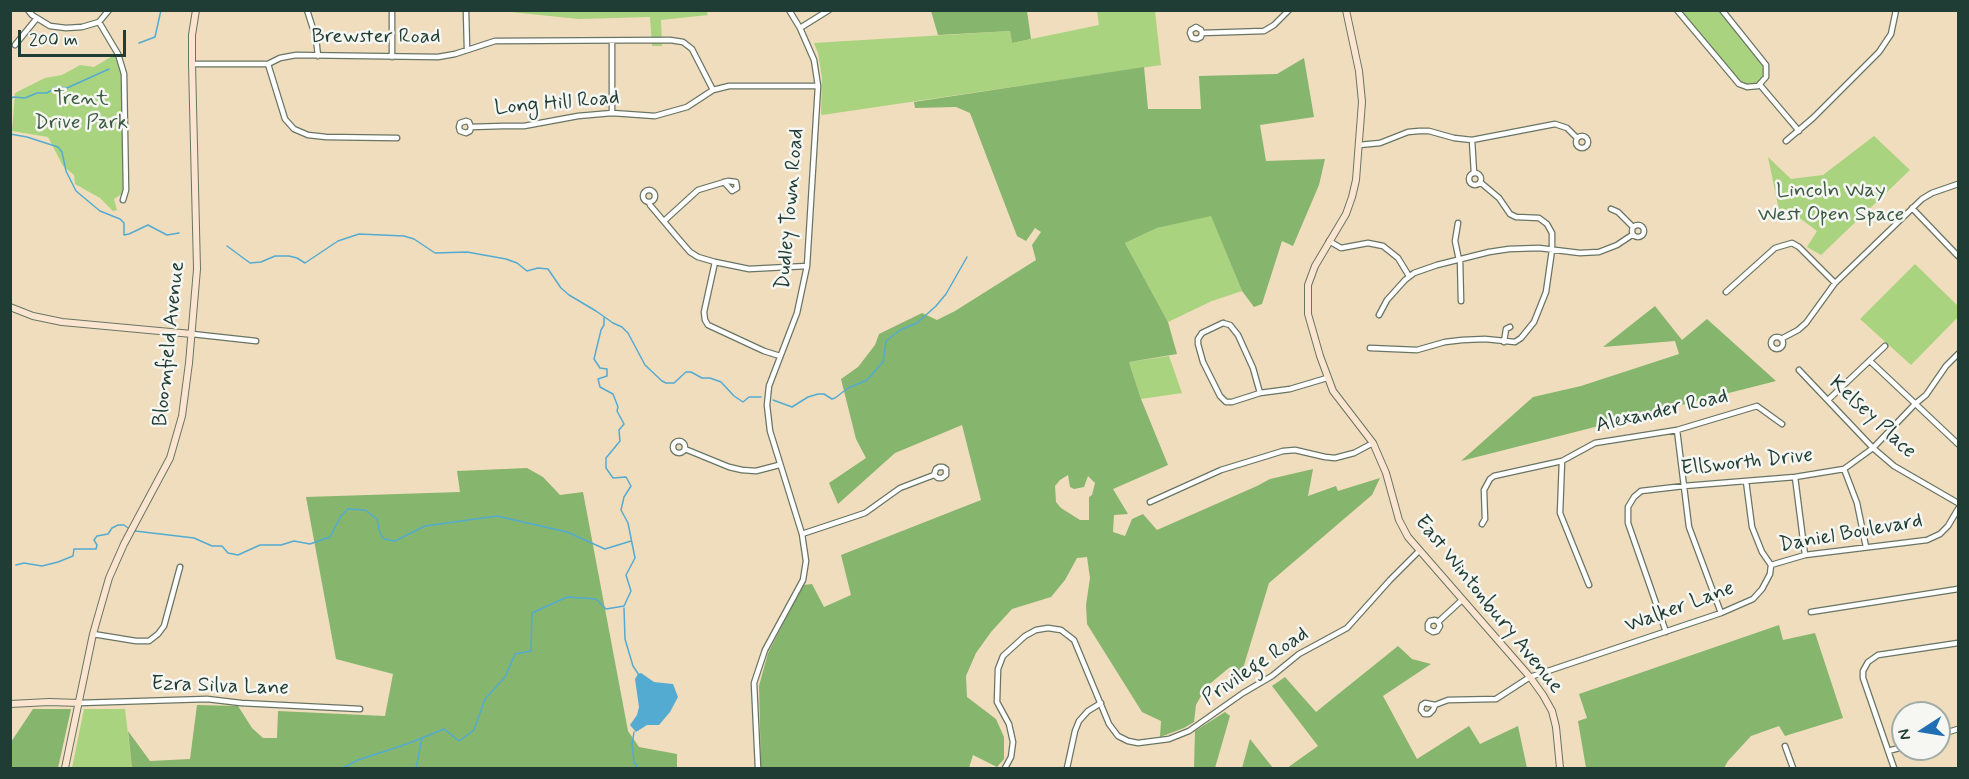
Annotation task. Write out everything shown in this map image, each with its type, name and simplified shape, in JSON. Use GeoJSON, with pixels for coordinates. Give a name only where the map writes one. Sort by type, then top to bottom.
{"type":"FeatureCollection","features":[{"type":"Feature","properties":{"kind":"main road","name":"Bloomfield Avenue"},"geometry":{"type":"LineString","coordinates":[[65,768],[102,600],[115,564],[176,442],[185,402],[196,269],[192,35],[196,10]]}},
{"type":"Feature","properties":{"kind":"main road","name":"East Wintonbury Avenue"},"geometry":{"type":"LineString","coordinates":[[1346,10],[1362,87],[1359,145],[1352,197],[1346,214],[1312,271],[1307,299],[1308,314],[1327,378],[1340,400],[1373,442],[1386,473],[1403,528],[1419,551],[1544,695],[1552,711],[1556,728],[1560,768]]}},
{"type":"Feature","properties":{"kind":"main road"},"geometry":{"type":"LineString","coordinates":[[10,307],[54,321],[192,334]]}},
{"type":"Feature","properties":{"kind":"main road"},"geometry":{"type":"LineString","coordinates":[[10,704],[79,703]]}},
{"type":"Feature","properties":{"kind":"street"},"geometry":{"type":"LineString","coordinates":[[28,10],[50,26],[66,28],[82,27],[99,22],[109,10]]}},
{"type":"Feature","properties":{"kind":"street"},"geometry":{"type":"LineString","coordinates":[[307,10],[316,38],[318,56]]}},
{"type":"Feature","properties":{"kind":"street"},"geometry":{"type":"LineString","coordinates":[[392,10],[392,57]]}},
{"type":"Feature","properties":{"kind":"street"},"geometry":{"type":"LineString","coordinates":[[466,10],[467,49]]}},
{"type":"Feature","properties":{"kind":"street","name":"Dudley Town Road"},"geometry":{"type":"LineString","coordinates":[[758,768],[754,683],[765,650],[803,580],[806,561],[802,534],[770,431],[767,405],[769,386],[797,313],[807,266],[818,86],[814,60],[789,10]]}},
{"type":"Feature","properties":{"kind":"street"},"geometry":{"type":"LineString","coordinates":[[800,28],[829,10]]}},
{"type":"Feature","properties":{"kind":"street"},"geometry":{"type":"LineString","coordinates":[[1202,33],[1263,31],[1274,25],[1289,10]]}},
{"type":"Feature","properties":{"kind":"street"},"geometry":{"type":"LineString","coordinates":[[1677,10],[1739,84],[1747,87],[1760,85]]}},
{"type":"Feature","properties":{"kind":"street"},"geometry":{"type":"LineString","coordinates":[[1722,10],[1765,63],[1766,75],[1760,85]]}},
{"type":"Feature","properties":{"kind":"street"},"geometry":{"type":"LineString","coordinates":[[1786,141],[1881,50],[1893,30],[1896,10]]}},
{"type":"Feature","properties":{"kind":"street"},"geometry":{"type":"LineString","coordinates":[[15,45],[37,18]]}},
{"type":"Feature","properties":{"kind":"street"},"geometry":{"type":"LineString","coordinates":[[99,22],[118,54],[124,74],[126,190],[123,200]]}},
{"type":"Feature","properties":{"kind":"street","name":"Brewster Road"},"geometry":{"type":"LineString","coordinates":[[192,64],[268,64],[280,58],[296,55],[438,57],[455,54],[495,40],[612,42],[670,40],[683,42],[692,49],[712,90]]}},
{"type":"Feature","properties":{"kind":"street"},"geometry":{"type":"LineString","coordinates":[[612,42],[612,113]]}},
{"type":"Feature","properties":{"kind":"street"},"geometry":{"type":"LineString","coordinates":[[268,64],[285,119],[294,129],[308,135],[326,137],[398,138]]}},
{"type":"Feature","properties":{"kind":"street"},"geometry":{"type":"LineString","coordinates":[[1760,85],[1799,131]]}},
{"type":"Feature","properties":{"kind":"street","name":"Long Hill Road"},"geometry":{"type":"LineString","coordinates":[[471,126],[524,126],[560,118],[612,113],[655,116],[687,107],[712,90],[729,86],[818,86]]}},
{"type":"Feature","properties":{"kind":"street"},"geometry":{"type":"LineString","coordinates":[[1359,145],[1380,143],[1419,130],[1472,140],[1555,124],[1567,128],[1577,138]]}},
{"type":"Feature","properties":{"kind":"street"},"geometry":{"type":"LineString","coordinates":[[1472,140],[1474,173]]}},
{"type":"Feature","properties":{"kind":"street"},"geometry":{"type":"LineString","coordinates":[[1474,173],[1469,176],[1470,182],[1475,185],[1480,182]]}},
{"type":"Feature","properties":{"kind":"street"},"geometry":{"type":"LineString","coordinates":[[1370,348],[1417,350],[1444,342],[1462,340],[1485,339],[1504,342],[1518,340],[1534,322],[1546,292],[1552,233],[1547,224],[1539,218],[1516,217],[1510,214],[1498,198],[1480,182],[1480,176],[1474,173]]}},
{"type":"Feature","properties":{"kind":"street"},"geometry":{"type":"LineString","coordinates":[[664,221],[698,190],[724,182]]}},
{"type":"Feature","properties":{"kind":"street"},"geometry":{"type":"LineString","coordinates":[[1782,339],[1806,324],[1835,283],[1912,208],[1932,193],[1959,184]]}},
{"type":"Feature","properties":{"kind":"street"},"geometry":{"type":"LineString","coordinates":[[649,202],[690,252],[698,257],[749,269],[807,266]]}},
{"type":"Feature","properties":{"kind":"street"},"geometry":{"type":"LineString","coordinates":[[1912,208],[1959,256]]}},
{"type":"Feature","properties":{"kind":"street"},"geometry":{"type":"LineString","coordinates":[[1611,209],[1633,227]]}},
{"type":"Feature","properties":{"kind":"street"},"geometry":{"type":"LineString","coordinates":[[1458,224],[1455,241],[1459,259],[1461,301]]}},
{"type":"Feature","properties":{"kind":"street"},"geometry":{"type":"LineString","coordinates":[[1632,234],[1640,237],[1644,233],[1641,226],[1633,227]]}},
{"type":"Feature","properties":{"kind":"street"},"geometry":{"type":"LineString","coordinates":[[1379,315],[1387,300],[1410,276],[1428,268],[1509,249],[1599,252],[1617,245],[1632,234],[1633,227]]}},
{"type":"Feature","properties":{"kind":"street"},"geometry":{"type":"LineString","coordinates":[[1329,241],[1341,248],[1368,243],[1383,246],[1398,258],[1410,276]]}},
{"type":"Feature","properties":{"kind":"street"},"geometry":{"type":"LineString","coordinates":[[1726,292],[1776,248],[1792,243],[1799,247],[1835,283]]}},
{"type":"Feature","properties":{"kind":"street"},"geometry":{"type":"LineString","coordinates":[[715,262],[704,312],[705,320],[713,328],[780,356]]}},
{"type":"Feature","properties":{"kind":"street"},"geometry":{"type":"LineString","coordinates":[[1260,393],[1253,368],[1233,328],[1222,323],[1202,333],[1198,344],[1203,362],[1223,400],[1232,402],[1260,393],[1290,389],[1327,378]]}},
{"type":"Feature","properties":{"kind":"street"},"geometry":{"type":"LineString","coordinates":[[1504,342],[1506,329],[1510,327]]}},
{"type":"Feature","properties":{"kind":"street"},"geometry":{"type":"LineString","coordinates":[[192,334],[256,341]]}},
{"type":"Feature","properties":{"kind":"street"},"geometry":{"type":"LineString","coordinates":[[1828,400],[1885,346]]}},
{"type":"Feature","properties":{"kind":"street","name":"Ellsworth Drive"},"geometry":{"type":"LineString","coordinates":[[1666,632],[1628,523],[1628,507],[1634,497],[1641,491],[1795,477],[1844,469],[1873,448],[1926,395],[1946,366],[1959,354]]}},
{"type":"Feature","properties":{"kind":"street"},"geometry":{"type":"LineString","coordinates":[[1870,361],[1959,444]]}},
{"type":"Feature","properties":{"kind":"street","name":"Kelsey Place"},"geometry":{"type":"LineString","coordinates":[[1799,370],[1873,448],[1894,466],[1959,503]]}},
{"type":"Feature","properties":{"kind":"street","name":"Alexander Road"},"geometry":{"type":"LineString","coordinates":[[1482,524],[1485,519],[1484,490],[1494,476],[1562,461],[1594,443],[1677,430],[1757,406],[1782,424]]}},
{"type":"Feature","properties":{"kind":"street"},"geometry":{"type":"LineString","coordinates":[[1677,430],[1689,527],[1721,613]]}},
{"type":"Feature","properties":{"kind":"street"},"geometry":{"type":"LineString","coordinates":[[1150,502],[1221,470],[1283,451],[1295,450],[1335,458],[1354,453],[1373,442]]}},
{"type":"Feature","properties":{"kind":"street"},"geometry":{"type":"LineString","coordinates":[[684,449],[742,470],[756,471],[779,465]]}},
{"type":"Feature","properties":{"kind":"street"},"geometry":{"type":"LineString","coordinates":[[1562,461],[1560,513],[1589,585]]}},
{"type":"Feature","properties":{"kind":"street"},"geometry":{"type":"LineString","coordinates":[[1844,469],[1857,503],[1866,547]]}},
{"type":"Feature","properties":{"kind":"street"},"geometry":{"type":"LineString","coordinates":[[802,534],[865,513],[900,488],[934,475]]}},
{"type":"Feature","properties":{"kind":"street"},"geometry":{"type":"LineString","coordinates":[[1795,477],[1805,555]]}},
{"type":"Feature","properties":{"kind":"street"},"geometry":{"type":"LineString","coordinates":[[1746,481],[1752,527],[1762,552],[1771,565]]}},
{"type":"Feature","properties":{"kind":"street","name":"Daniel Boulevard"},"geometry":{"type":"LineString","coordinates":[[1771,565],[1805,555],[1927,540],[1940,534],[1959,509]]}},
{"type":"Feature","properties":{"kind":"street","name":"Privilege Road"},"geometry":{"type":"LineString","coordinates":[[1005,768],[1011,757],[1013,742],[1009,723],[997,702],[998,669],[1003,656],[1025,636],[1036,630],[1048,628],[1061,630],[1070,635],[1113,731],[1128,741],[1144,743],[1169,740],[1182,735],[1272,676],[1299,654],[1347,628],[1419,551]]}},
{"type":"Feature","properties":{"kind":"street","name":"Walker Lane"},"geometry":{"type":"LineString","coordinates":[[1435,705],[1448,700],[1496,699],[1530,677],[1721,613],[1753,599],[1762,589],[1770,574],[1771,565]]}},
{"type":"Feature","properties":{"kind":"street"},"geometry":{"type":"LineString","coordinates":[[93,634],[136,641],[149,640],[158,634],[164,626],[180,567]]}},
{"type":"Feature","properties":{"kind":"street"},"geometry":{"type":"LineString","coordinates":[[1811,612],[1959,589]]}},
{"type":"Feature","properties":{"kind":"street"},"geometry":{"type":"LineString","coordinates":[[1438,622],[1462,600]]}},
{"type":"Feature","properties":{"kind":"street"},"geometry":{"type":"LineString","coordinates":[[1894,768],[1863,678],[1863,671],[1868,663],[1878,655],[1959,644]]}},
{"type":"Feature","properties":{"kind":"street","name":"Ezra Silva Lane"},"geometry":{"type":"LineString","coordinates":[[79,703],[207,699],[360,710]]}},
{"type":"Feature","properties":{"kind":"street"},"geometry":{"type":"LineString","coordinates":[[1067,768],[1079,721],[1088,711],[1101,704]]}},
{"type":"Feature","properties":{"kind":"street"},"geometry":{"type":"LineString","coordinates":[[1785,746],[1793,768]]}},
{"type":"Feature","properties":{"kind":"green space"},"geometry":{"type":"Polygon","coordinates":[[[706,10],[708,15],[661,20],[662,46],[652,46],[650,17],[579,19],[501,11],[706,10]]]}},
{"type":"Feature","properties":{"kind":"green space"},"geometry":{"type":"Polygon","coordinates":[[[931,11],[1027,11],[1031,39],[1012,43],[1010,31],[938,35],[931,11]]]}},
{"type":"Feature","properties":{"kind":"green space"},"geometry":{"type":"Polygon","coordinates":[[[1097,11],[1155,11],[1161,65],[822,115],[821,113],[822,78],[814,43],[1010,31],[1012,43],[1099,25],[1097,11]]]}},
{"type":"Feature","properties":{"kind":"green space"},"geometry":{"type":"Polygon","coordinates":[[[1681,11],[1719,11],[1762,63],[1764,75],[1762,81],[1749,86],[1739,81],[1681,11]]]}},
{"type":"Feature","properties":{"kind":"green space","name":"Trent Drive Park"},"geometry":{"type":"Polygon","coordinates":[[[116,54],[122,72],[123,193],[114,199],[117,210],[113,211],[100,198],[75,184],[74,175],[63,166],[48,137],[12,131],[15,93],[45,78],[62,75],[80,65],[94,67],[116,54]]]}},
{"type":"Feature","properties":{"kind":"green space"},"geometry":{"type":"Polygon","coordinates":[[[1304,58],[1314,117],[1260,125],[1266,161],[1325,159],[1319,185],[1293,246],[1282,241],[1262,304],[1254,307],[1242,291],[1211,216],[1157,228],[1125,243],[1168,322],[1177,354],[1129,362],[1141,399],[1168,465],[1113,489],[1128,514],[1114,515],[1113,532],[1125,536],[1132,519],[1143,514],[1157,530],[1270,479],[1313,469],[1308,496],[1336,486],[1338,491],[1380,478],[1372,495],[1269,583],[1241,675],[1230,667],[1206,687],[1196,705],[1194,722],[1160,737],[1161,721],[1142,712],[1087,624],[1086,605],[1090,578],[1087,557],[1077,558],[1065,580],[1051,597],[1012,609],[976,653],[966,676],[967,697],[996,719],[1004,737],[1004,759],[997,767],[973,755],[969,768],[761,768],[759,686],[768,653],[803,585],[812,584],[824,607],[851,595],[841,555],[981,500],[962,425],[895,453],[838,504],[829,483],[866,458],[856,439],[841,379],[858,367],[875,345],[879,334],[922,313],[937,320],[1036,260],[1032,245],[1041,232],[1035,228],[1026,241],[1017,236],[970,113],[956,107],[915,108],[914,102],[1144,67],[1148,109],[1201,109],[1199,76],[1277,74],[1304,58]],[[1068,475],[1055,486],[1056,502],[1080,520],[1089,520],[1089,497],[1092,495],[1095,483],[1088,476],[1084,487],[1074,489],[1070,487],[1068,475]]]}},
{"type":"Feature","properties":{"kind":"green space","name":"Lincoln Way West Open Space"},"geometry":{"type":"Polygon","coordinates":[[[1874,136],[1910,170],[1821,255],[1807,247],[1817,231],[1801,219],[1779,210],[1768,157],[1791,179],[1823,175],[1874,136]]]}},
{"type":"Feature","properties":{"kind":"green space"},"geometry":{"type":"Polygon","coordinates":[[[1211,215],[1242,291],[1212,301],[1168,322],[1125,243],[1157,228],[1211,215]]]}},
{"type":"Feature","properties":{"kind":"green space"},"geometry":{"type":"Polygon","coordinates":[[[1915,264],[1958,306],[1958,317],[1911,365],[1860,319],[1915,264]]]}},
{"type":"Feature","properties":{"kind":"green space"},"geometry":{"type":"Polygon","coordinates":[[[1655,306],[1682,340],[1707,319],[1776,381],[1461,461],[1533,397],[1581,386],[1679,354],[1675,341],[1603,347],[1655,306]]]}},
{"type":"Feature","properties":{"kind":"green space"},"geometry":{"type":"Polygon","coordinates":[[[1169,356],[1182,393],[1141,399],[1129,362],[1169,356]]]}},
{"type":"Feature","properties":{"kind":"green space"},"geometry":{"type":"Polygon","coordinates":[[[527,468],[543,477],[560,495],[583,492],[628,731],[639,747],[677,754],[677,768],[132,768],[128,731],[150,761],[190,759],[197,705],[238,706],[252,728],[263,738],[277,738],[278,711],[385,716],[393,674],[336,659],[306,497],[460,492],[457,471],[527,468]]]}},
{"type":"Feature","properties":{"kind":"green space"},"geometry":{"type":"Polygon","coordinates":[[[1779,625],[1783,640],[1815,633],[1843,718],[1785,736],[1779,726],[1751,736],[1724,768],[1586,768],[1578,721],[1587,718],[1579,694],[1779,625]]]}},
{"type":"Feature","properties":{"kind":"green space"},"geometry":{"type":"Polygon","coordinates":[[[1398,646],[1412,659],[1431,664],[1383,696],[1417,759],[1469,726],[1480,744],[1518,726],[1527,768],[1287,768],[1318,746],[1272,686],[1285,677],[1316,712],[1398,646]]]}},
{"type":"Feature","properties":{"kind":"green space"},"geometry":{"type":"Polygon","coordinates":[[[33,709],[71,709],[58,768],[11,768],[11,742],[33,709]]]}},
{"type":"Feature","properties":{"kind":"green space"},"geometry":{"type":"Polygon","coordinates":[[[84,709],[125,709],[132,768],[72,768],[84,709]]]}},
{"type":"Feature","properties":{"kind":"green space"},"geometry":{"type":"Polygon","coordinates":[[[1225,712],[1230,716],[1215,768],[1194,768],[1195,731],[1225,712]]]}},
{"type":"Feature","properties":{"kind":"green space"},"geometry":{"type":"Polygon","coordinates":[[[1250,739],[1273,768],[1242,768],[1250,739]]]}},
{"type":"Feature","properties":{"kind":"water"},"geometry":{"type":"Polygon","coordinates":[[[641,673],[654,682],[673,684],[678,697],[670,712],[659,725],[647,725],[636,732],[630,725],[639,707],[635,679],[641,673]]]}},
{"type":"Feature","properties":{"kind":"waterway"},"geometry":{"type":"LineString","coordinates":[[139,43],[155,37],[161,10]]}},
{"type":"Feature","properties":{"kind":"waterway"},"geometry":{"type":"LineString","coordinates":[[10,100],[13,97],[25,98],[37,93],[47,93],[57,87],[67,88],[109,69]]}},
{"type":"Feature","properties":{"kind":"waterway"},"geometry":{"type":"LineString","coordinates":[[10,134],[58,147],[62,152],[66,171],[76,191],[100,211],[120,219],[124,223],[124,235],[148,225],[167,235],[179,233]]}},
{"type":"Feature","properties":{"kind":"waterway"},"geometry":{"type":"LineString","coordinates":[[227,246],[250,263],[261,262],[275,256],[289,256],[305,263],[338,241],[359,234],[404,236],[414,239],[435,253],[467,252],[506,259],[517,263],[527,271],[538,268],[548,269],[561,288],[569,295],[622,327],[628,333],[645,365],[662,381],[674,383],[686,372],[691,372],[702,378],[721,382],[743,402],[749,397],[761,397]]}},
{"type":"Feature","properties":{"kind":"waterway"},"geometry":{"type":"LineString","coordinates":[[773,400],[792,407],[818,394],[824,394],[832,399],[848,388],[867,380],[883,362],[886,341],[900,330],[917,323],[936,306],[946,294],[967,257]]}},
{"type":"Feature","properties":{"kind":"waterway"},"geometry":{"type":"LineString","coordinates":[[343,768],[358,760],[444,729],[459,741],[474,730],[485,699],[505,677],[515,654],[531,651],[532,613],[567,597],[596,599],[606,609],[624,606],[631,591],[626,575],[635,558],[628,523],[621,510],[624,497],[631,486],[626,477],[613,478],[606,468],[606,458],[620,441],[619,430],[624,424],[617,411],[618,407],[613,394],[600,387],[598,379],[607,376],[607,369],[600,368],[594,359],[604,318]]}},
{"type":"Feature","properties":{"kind":"waterway"},"geometry":{"type":"LineString","coordinates":[[135,531],[194,538],[212,546],[222,546],[228,553],[238,555],[260,545],[281,545],[294,541],[310,544],[330,537],[341,516],[348,509],[365,510],[377,519],[384,539],[395,541],[425,526],[497,516],[567,532],[605,549],[631,541]]}},
{"type":"Feature","properties":{"kind":"waterway"},"geometry":{"type":"LineString","coordinates":[[16,565],[24,563],[42,566],[58,562],[73,556],[74,549],[96,549],[97,545],[94,540],[97,536],[108,534],[118,525],[128,528]]}},
{"type":"Feature","properties":{"kind":"waterway"},"geometry":{"type":"LineString","coordinates":[[624,608],[625,639],[633,666],[639,675]]}},
{"type":"Feature","properties":{"kind":"waterway"},"geometry":{"type":"LineString","coordinates":[[634,732],[632,745],[634,762],[638,768]]}},
{"type":"Feature","properties":{"kind":"waterway"},"geometry":{"type":"LineString","coordinates":[[416,768],[422,738]]}}]}
